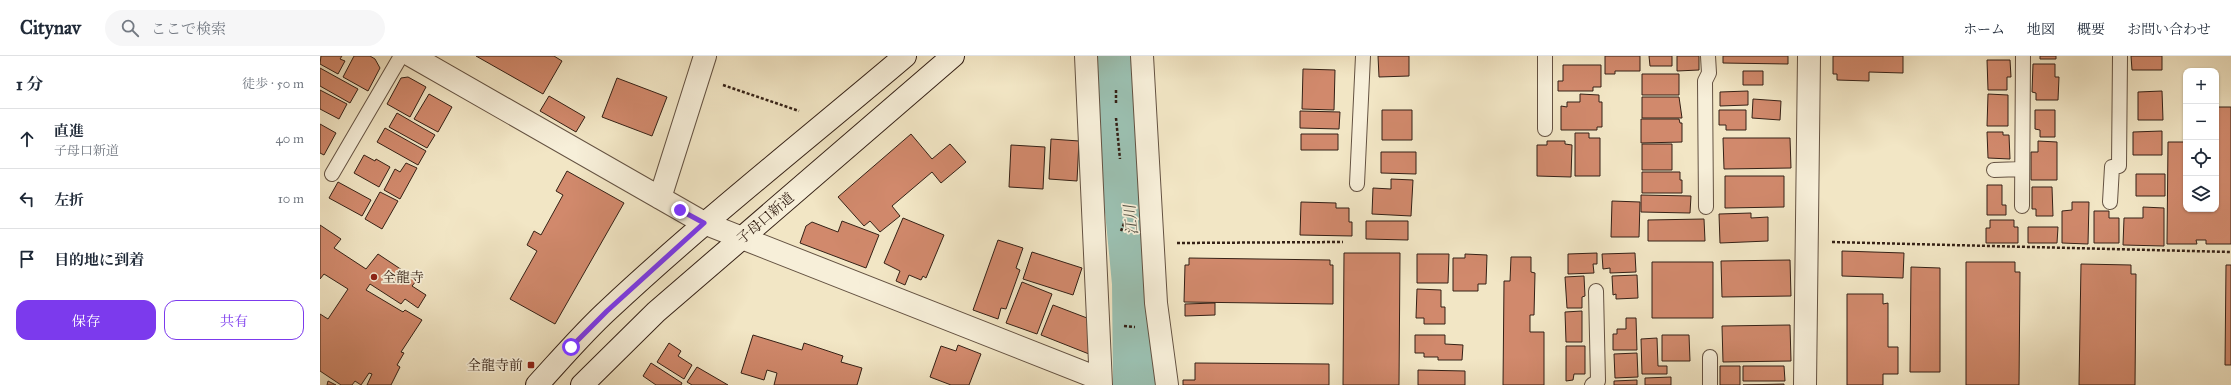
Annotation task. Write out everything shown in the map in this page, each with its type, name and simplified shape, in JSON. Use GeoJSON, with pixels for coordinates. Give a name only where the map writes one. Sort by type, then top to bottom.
{"type":"FeatureCollection","features":[{"type":"Feature","properties":{"kind":"street"},"geometry":{"type":"LineString","coordinates":[[412,56],[704,223],[1100,382],[1086,56]]}},
{"type":"Feature","properties":{"kind":"street"},"geometry":{"type":"LineString","coordinates":[[660,198],[705,56]]}},
{"type":"Feature","properties":{"kind":"street"},"geometry":{"type":"LineString","coordinates":[[537,385],[607,311],[704,223],[738,197],[905,56]]}},
{"type":"Feature","properties":{"kind":"street","name":"子母口新道"},"geometry":{"type":"LineString","coordinates":[[582,385],[656,312],[953,56]]}},
{"type":"Feature","properties":{"kind":"street"},"geometry":{"type":"LineString","coordinates":[[1142,56],[1152,243],[1159,328],[1167,385]]}},
{"type":"Feature","properties":{"kind":"street"},"geometry":{"type":"LineString","coordinates":[[1805,385],[1809,56]]}},
{"type":"Feature","properties":{"kind":"lane"},"geometry":{"type":"LineString","coordinates":[[332,174],[401,56]]}},
{"type":"Feature","properties":{"kind":"lane"},"geometry":{"type":"LineString","coordinates":[[1357,184],[1363,56]]}},
{"type":"Feature","properties":{"kind":"lane"},"geometry":{"type":"LineString","coordinates":[[1545,129],[1546,56]]}},
{"type":"Feature","properties":{"kind":"lane"},"geometry":{"type":"LineString","coordinates":[[1706,208],[1705,81],[1709,73],[1708,56]]}},
{"type":"Feature","properties":{"kind":"lane"},"geometry":{"type":"LineString","coordinates":[[2022,206],[2023,56]]}},
{"type":"Feature","properties":{"kind":"lane"},"geometry":{"type":"LineString","coordinates":[[2110,202],[2112,167],[2119,166],[2120,56]]}},
{"type":"Feature","properties":{"kind":"lane"},"geometry":{"type":"LineString","coordinates":[[1994,170],[2022,169]]}},
{"type":"Feature","properties":{"kind":"lane"},"geometry":{"type":"LineString","coordinates":[[1592,385],[1598,381],[1596,291]]}},
{"type":"Feature","properties":{"kind":"lane"},"geometry":{"type":"LineString","coordinates":[[1710,357],[1710,385]]}},
{"type":"Feature","properties":{"kind":"path"},"geometry":{"type":"LineString","coordinates":[[716,83],[800,111]]}},
{"type":"Feature","properties":{"kind":"path"},"geometry":{"type":"LineString","coordinates":[[1152,243],[1343,242]]}},
{"type":"Feature","properties":{"kind":"path"},"geometry":{"type":"LineString","coordinates":[[1826,242],[2231,252]]}},
{"type":"Feature","properties":{"kind":"path"},"geometry":{"type":"LineString","coordinates":[[1098,328],[1113,326],[1159,328]]}},
{"type":"Feature","properties":{"kind":"building"},"geometry":{"type":"Polygon","coordinates":[[[321,56],[342,56],[340,59],[345,61],[338,74],[320,64],[321,56]]]}},
{"type":"Feature","properties":{"kind":"building"},"geometry":{"type":"Polygon","coordinates":[[[354,56],[370,56],[375,59],[380,68],[368,91],[343,77],[354,56]]]}},
{"type":"Feature","properties":{"kind":"building"},"geometry":{"type":"Polygon","coordinates":[[[476,56],[554,56],[562,61],[543,94],[476,56]]]}},
{"type":"Feature","properties":{"kind":"building"},"geometry":{"type":"Polygon","coordinates":[[[1378,56],[1409,56],[1409,76],[1379,77],[1378,56]]]}},
{"type":"Feature","properties":{"kind":"building"},"geometry":{"type":"Polygon","coordinates":[[[1605,56],[1640,56],[1640,71],[1615,71],[1615,74],[1605,74],[1605,56]]]}},
{"type":"Feature","properties":{"kind":"building"},"geometry":{"type":"Polygon","coordinates":[[[1649,56],[1672,56],[1672,66],[1650,66],[1649,56]]]}},
{"type":"Feature","properties":{"kind":"building"},"geometry":{"type":"Polygon","coordinates":[[[1677,56],[1699,56],[1699,70],[1677,71],[1677,56]]]}},
{"type":"Feature","properties":{"kind":"building"},"geometry":{"type":"Polygon","coordinates":[[[1723,56],[1788,56],[1788,64],[1723,63],[1723,56]]]}},
{"type":"Feature","properties":{"kind":"building"},"geometry":{"type":"Polygon","coordinates":[[[1833,56],[1903,56],[1903,73],[1869,72],[1869,81],[1837,80],[1837,74],[1833,74],[1833,56]]]}},
{"type":"Feature","properties":{"kind":"building"},"geometry":{"type":"Polygon","coordinates":[[[2040,56],[2056,56],[2056,59],[2040,59],[2040,56]]]}},
{"type":"Feature","properties":{"kind":"building"},"geometry":{"type":"Polygon","coordinates":[[[2131,56],[2162,56],[2162,70],[2132,70],[2131,56]]]}},
{"type":"Feature","properties":{"kind":"building"},"geometry":{"type":"Polygon","coordinates":[[[1987,60],[2010,60],[2011,77],[2007,77],[2007,90],[1988,90],[1987,60]]]}},
{"type":"Feature","properties":{"kind":"building"},"geometry":{"type":"Polygon","coordinates":[[[2033,64],[2055,64],[2055,77],[2059,77],[2058,100],[2036,100],[2036,93],[2032,92],[2033,64]]]}},
{"type":"Feature","properties":{"kind":"building"},"geometry":{"type":"Polygon","coordinates":[[[1563,65],[1601,65],[1601,87],[1593,87],[1593,91],[1558,91],[1558,81],[1563,81],[1563,65]]]}},
{"type":"Feature","properties":{"kind":"building"},"geometry":{"type":"Polygon","coordinates":[[[320,68],[358,89],[350,103],[320,86],[320,68]]]}},
{"type":"Feature","properties":{"kind":"building"},"geometry":{"type":"Polygon","coordinates":[[[1303,69],[1335,70],[1334,110],[1302,109],[1303,69]]]}},
{"type":"Feature","properties":{"kind":"building"},"geometry":{"type":"Polygon","coordinates":[[[1743,71],[1763,71],[1763,85],[1743,85],[1743,71]]]}},
{"type":"Feature","properties":{"kind":"building"},"geometry":{"type":"Polygon","coordinates":[[[1642,74],[1679,74],[1679,95],[1642,95],[1642,74]]]}},
{"type":"Feature","properties":{"kind":"building"},"geometry":{"type":"Polygon","coordinates":[[[408,77],[426,87],[410,117],[387,104],[401,78],[408,77]]]}},
{"type":"Feature","properties":{"kind":"building"},"geometry":{"type":"Polygon","coordinates":[[[617,78],[667,97],[652,136],[602,117],[617,78]]]}},
{"type":"Feature","properties":{"kind":"building"},"geometry":{"type":"Polygon","coordinates":[[[320,90],[347,104],[339,119],[320,109],[320,90]]]}},
{"type":"Feature","properties":{"kind":"building"},"geometry":{"type":"Polygon","coordinates":[[[1748,91],[1748,105],[1720,106],[1720,92],[1748,91]]]}},
{"type":"Feature","properties":{"kind":"building"},"geometry":{"type":"Polygon","coordinates":[[[2162,91],[2163,120],[2138,120],[2138,92],[2162,91]]]}},
{"type":"Feature","properties":{"kind":"building"},"geometry":{"type":"Polygon","coordinates":[[[429,94],[452,107],[438,132],[414,119],[429,94]]]}},
{"type":"Feature","properties":{"kind":"building"},"geometry":{"type":"Polygon","coordinates":[[[1580,94],[1599,95],[1599,102],[1602,102],[1602,127],[1597,127],[1597,130],[1561,130],[1561,106],[1567,107],[1567,102],[1580,102],[1580,94]]]}},
{"type":"Feature","properties":{"kind":"building"},"geometry":{"type":"Polygon","coordinates":[[[1988,94],[2008,95],[2008,126],[1987,126],[1988,94]]]}},
{"type":"Feature","properties":{"kind":"building"},"geometry":{"type":"Polygon","coordinates":[[[549,96],[585,117],[576,132],[540,111],[549,96]]]}},
{"type":"Feature","properties":{"kind":"building"},"geometry":{"type":"Polygon","coordinates":[[[1642,97],[1679,97],[1682,118],[1642,118],[1642,97]]]}},
{"type":"Feature","properties":{"kind":"building"},"geometry":{"type":"Polygon","coordinates":[[[1753,99],[1781,101],[1780,120],[1752,118],[1753,99]]]}},
{"type":"Feature","properties":{"kind":"building"},"geometry":{"type":"Polygon","coordinates":[[[2219,107],[2231,107],[2231,244],[2206,244],[2206,240],[2196,240],[2197,244],[2167,244],[2168,142],[2183,142],[2183,212],[2219,212],[2219,107]]]}},
{"type":"Feature","properties":{"kind":"building"},"geometry":{"type":"Polygon","coordinates":[[[1382,110],[1412,110],[1412,140],[1382,140],[1382,110]]]}},
{"type":"Feature","properties":{"kind":"building"},"geometry":{"type":"Polygon","coordinates":[[[1719,110],[1746,110],[1746,130],[1726,130],[1726,125],[1719,125],[1719,110]]]}},
{"type":"Feature","properties":{"kind":"building"},"geometry":{"type":"Polygon","coordinates":[[[2035,110],[2055,110],[2055,137],[2040,137],[2040,130],[2035,129],[2035,110]]]}},
{"type":"Feature","properties":{"kind":"building"},"geometry":{"type":"Polygon","coordinates":[[[1300,111],[1340,112],[1339,129],[1300,128],[1300,111]]]}},
{"type":"Feature","properties":{"kind":"building"},"geometry":{"type":"Polygon","coordinates":[[[397,113],[435,135],[427,148],[389,127],[397,113]]]}},
{"type":"Feature","properties":{"kind":"building"},"geometry":{"type":"Polygon","coordinates":[[[1641,119],[1679,119],[1680,123],[1682,123],[1682,142],[1641,143],[1641,119]]]}},
{"type":"Feature","properties":{"kind":"building"},"geometry":{"type":"Polygon","coordinates":[[[320,124],[336,133],[324,155],[320,153],[320,124]]]}},
{"type":"Feature","properties":{"kind":"building"},"geometry":{"type":"Polygon","coordinates":[[[385,128],[426,151],[418,165],[377,142],[385,128]]]}},
{"type":"Feature","properties":{"kind":"building"},"geometry":{"type":"Polygon","coordinates":[[[2162,131],[2162,155],[2133,155],[2133,132],[2162,131]]]}},
{"type":"Feature","properties":{"kind":"building"},"geometry":{"type":"Polygon","coordinates":[[[1987,132],[2003,132],[2003,135],[2009,135],[2010,159],[1988,158],[1987,132]]]}},
{"type":"Feature","properties":{"kind":"building"},"geometry":{"type":"Polygon","coordinates":[[[1575,133],[1589,133],[1589,138],[1600,138],[1600,176],[1575,176],[1575,133]]]}},
{"type":"Feature","properties":{"kind":"building"},"geometry":{"type":"Polygon","coordinates":[[[911,134],[932,159],[950,144],[966,162],[941,183],[932,172],[892,206],[900,216],[880,232],[870,221],[864,226],[838,197],[911,134]]]}},
{"type":"Feature","properties":{"kind":"building"},"geometry":{"type":"Polygon","coordinates":[[[1301,134],[1338,134],[1338,150],[1301,150],[1301,134]]]}},
{"type":"Feature","properties":{"kind":"building"},"geometry":{"type":"Polygon","coordinates":[[[1723,138],[1790,138],[1791,168],[1724,169],[1723,138]]]}},
{"type":"Feature","properties":{"kind":"building"},"geometry":{"type":"Polygon","coordinates":[[[1051,139],[1079,141],[1077,181],[1049,179],[1051,139]]]}},
{"type":"Feature","properties":{"kind":"building"},"geometry":{"type":"Polygon","coordinates":[[[1547,141],[1565,141],[1565,144],[1572,145],[1571,177],[1537,176],[1537,145],[1547,145],[1547,141]]]}},
{"type":"Feature","properties":{"kind":"building"},"geometry":{"type":"Polygon","coordinates":[[[2038,141],[2057,142],[2057,180],[2031,180],[2031,152],[2038,152],[2038,141]]]}},
{"type":"Feature","properties":{"kind":"building"},"geometry":{"type":"Polygon","coordinates":[[[1642,144],[1672,144],[1672,170],[1642,170],[1642,144]]]}},
{"type":"Feature","properties":{"kind":"building"},"geometry":{"type":"Polygon","coordinates":[[[1011,145],[1045,147],[1043,189],[1009,187],[1011,145]]]}},
{"type":"Feature","properties":{"kind":"building"},"geometry":{"type":"Polygon","coordinates":[[[1381,152],[1416,152],[1416,174],[1381,173],[1381,152]]]}},
{"type":"Feature","properties":{"kind":"building"},"geometry":{"type":"Polygon","coordinates":[[[364,155],[375,161],[376,159],[390,167],[379,187],[354,173],[364,155]]]}},
{"type":"Feature","properties":{"kind":"building"},"geometry":{"type":"Polygon","coordinates":[[[406,163],[417,168],[400,199],[384,190],[395,169],[400,172],[406,163]]]}},
{"type":"Feature","properties":{"kind":"building"},"geometry":{"type":"Polygon","coordinates":[[[567,171],[624,203],[555,324],[510,299],[537,251],[527,245],[534,231],[541,235],[563,195],[556,191],[567,171]]]}},
{"type":"Feature","properties":{"kind":"building"},"geometry":{"type":"Polygon","coordinates":[[[1642,172],[1680,172],[1680,180],[1682,180],[1682,193],[1642,193],[1642,172]]]}},
{"type":"Feature","properties":{"kind":"building"},"geometry":{"type":"Polygon","coordinates":[[[2136,174],[2165,174],[2165,196],[2136,196],[2136,174]]]}},
{"type":"Feature","properties":{"kind":"building"},"geometry":{"type":"Polygon","coordinates":[[[1725,176],[1784,176],[1784,207],[1725,208],[1725,176]]]}},
{"type":"Feature","properties":{"kind":"building"},"geometry":{"type":"Polygon","coordinates":[[[1391,179],[1413,180],[1411,216],[1372,214],[1373,188],[1391,189],[1391,179]]]}},
{"type":"Feature","properties":{"kind":"building"},"geometry":{"type":"Polygon","coordinates":[[[338,182],[371,200],[362,216],[329,198],[338,182]]]}},
{"type":"Feature","properties":{"kind":"building"},"geometry":{"type":"Polygon","coordinates":[[[1987,185],[2002,185],[2002,205],[2006,205],[2006,215],[1987,215],[1987,185]]]}},
{"type":"Feature","properties":{"kind":"building"},"geometry":{"type":"Polygon","coordinates":[[[2032,187],[2052,187],[2053,216],[2036,216],[2036,209],[2032,209],[2032,187]]]}},
{"type":"Feature","properties":{"kind":"building"},"geometry":{"type":"Polygon","coordinates":[[[380,192],[398,201],[382,229],[365,219],[380,192]]]}},
{"type":"Feature","properties":{"kind":"building"},"geometry":{"type":"Polygon","coordinates":[[[1641,195],[1691,196],[1690,213],[1641,212],[1641,195]]]}},
{"type":"Feature","properties":{"kind":"building"},"geometry":{"type":"Polygon","coordinates":[[[1612,201],[1640,202],[1639,237],[1611,237],[1612,201]]]}},
{"type":"Feature","properties":{"kind":"building"},"geometry":{"type":"Polygon","coordinates":[[[1301,202],[1336,203],[1336,208],[1349,208],[1349,222],[1352,222],[1352,236],[1300,235],[1301,202]]]}},
{"type":"Feature","properties":{"kind":"building"},"geometry":{"type":"Polygon","coordinates":[[[2072,202],[2089,202],[2088,244],[2062,243],[2062,211],[2072,210],[2072,202]]]}},
{"type":"Feature","properties":{"kind":"building"},"geometry":{"type":"Polygon","coordinates":[[[2143,207],[2164,208],[2164,246],[2123,245],[2124,218],[2143,218],[2143,207]]]}},
{"type":"Feature","properties":{"kind":"building"},"geometry":{"type":"Polygon","coordinates":[[[2094,211],[2109,211],[2109,218],[2119,218],[2119,243],[2094,243],[2094,211]]]}},
{"type":"Feature","properties":{"kind":"building"},"geometry":{"type":"Polygon","coordinates":[[[1751,213],[1751,218],[1768,217],[1768,241],[1720,243],[1719,214],[1751,213]]]}},
{"type":"Feature","properties":{"kind":"building"},"geometry":{"type":"Polygon","coordinates":[[[903,218],[944,235],[926,278],[923,276],[921,280],[909,275],[905,285],[896,281],[900,271],[884,263],[903,218]]]}},
{"type":"Feature","properties":{"kind":"building"},"geometry":{"type":"Polygon","coordinates":[[[1704,219],[1705,241],[1648,241],[1648,220],[1704,219]]]}},
{"type":"Feature","properties":{"kind":"building"},"geometry":{"type":"Polygon","coordinates":[[[1990,220],[2014,220],[2014,227],[2018,227],[2018,243],[1986,243],[1986,228],[1990,228],[1990,220]]]}},
{"type":"Feature","properties":{"kind":"building"},"geometry":{"type":"Polygon","coordinates":[[[842,221],[879,235],[866,268],[800,243],[806,226],[812,222],[838,232],[842,221]]]}},
{"type":"Feature","properties":{"kind":"building"},"geometry":{"type":"Polygon","coordinates":[[[1366,221],[1408,221],[1408,240],[1366,239],[1366,221]]]}},
{"type":"Feature","properties":{"kind":"building"},"geometry":{"type":"Polygon","coordinates":[[[320,225],[341,239],[334,248],[366,269],[378,254],[417,280],[412,286],[426,295],[418,308],[405,299],[401,304],[370,284],[366,290],[403,312],[405,310],[422,320],[401,352],[404,353],[397,365],[400,367],[391,385],[367,385],[372,374],[369,373],[361,385],[355,381],[352,385],[341,385],[320,371],[320,314],[328,319],[348,289],[324,274],[320,279],[320,225]]]}},
{"type":"Feature","properties":{"kind":"building"},"geometry":{"type":"Polygon","coordinates":[[[2028,227],[2058,227],[2057,243],[2028,243],[2028,227]]]}},
{"type":"Feature","properties":{"kind":"building"},"geometry":{"type":"Polygon","coordinates":[[[998,240],[1023,248],[1016,268],[1020,270],[1006,309],[1001,308],[998,319],[973,310],[998,240]]]}},
{"type":"Feature","properties":{"kind":"building"},"geometry":{"type":"Polygon","coordinates":[[[1842,251],[1904,253],[1903,278],[1842,276],[1842,251]]]}},
{"type":"Feature","properties":{"kind":"building"},"geometry":{"type":"Polygon","coordinates":[[[1032,252],[1082,268],[1073,295],[1023,279],[1032,252]]]}},
{"type":"Feature","properties":{"kind":"building"},"geometry":{"type":"Polygon","coordinates":[[[1344,253],[1400,253],[1399,385],[1343,385],[1344,253]]]}},
{"type":"Feature","properties":{"kind":"building"},"geometry":{"type":"Polygon","coordinates":[[[1597,253],[1597,264],[1593,264],[1594,273],[1568,274],[1568,254],[1597,253]]]}},
{"type":"Feature","properties":{"kind":"building"},"geometry":{"type":"Polygon","coordinates":[[[1635,253],[1636,272],[1610,273],[1610,268],[1603,269],[1602,254],[1635,253]]]}},
{"type":"Feature","properties":{"kind":"building"},"geometry":{"type":"Polygon","coordinates":[[[1417,254],[1449,254],[1448,283],[1417,283],[1417,254]]]}},
{"type":"Feature","properties":{"kind":"building"},"geometry":{"type":"Polygon","coordinates":[[[1465,254],[1487,255],[1486,284],[1478,284],[1478,291],[1453,291],[1453,258],[1465,258],[1465,254]]]}},
{"type":"Feature","properties":{"kind":"building"},"geometry":{"type":"Polygon","coordinates":[[[1511,257],[1531,257],[1531,272],[1535,273],[1534,315],[1530,315],[1530,332],[1544,332],[1544,385],[1503,385],[1504,281],[1510,281],[1511,257]]]}},
{"type":"Feature","properties":{"kind":"building"},"geometry":{"type":"Polygon","coordinates":[[[1189,258],[1330,260],[1330,265],[1333,265],[1333,304],[1184,302],[1185,265],[1189,265],[1189,258]]]}},
{"type":"Feature","properties":{"kind":"building"},"geometry":{"type":"Polygon","coordinates":[[[1790,260],[1791,296],[1722,297],[1721,261],[1790,260]]]}},
{"type":"Feature","properties":{"kind":"building"},"geometry":{"type":"Polygon","coordinates":[[[1652,262],[1713,262],[1713,318],[1652,318],[1652,262]]]}},
{"type":"Feature","properties":{"kind":"building"},"geometry":{"type":"Polygon","coordinates":[[[1966,262],[2015,262],[2015,272],[2020,272],[2019,385],[1966,385],[1966,262]]]}},
{"type":"Feature","properties":{"kind":"building"},"geometry":{"type":"Polygon","coordinates":[[[2081,264],[2131,265],[2131,274],[2136,274],[2135,385],[2079,385],[2081,264]]]}},
{"type":"Feature","properties":{"kind":"building"},"geometry":{"type":"Polygon","coordinates":[[[2226,265],[2231,265],[2231,365],[2225,365],[2226,265]]]}},
{"type":"Feature","properties":{"kind":"building"},"geometry":{"type":"Polygon","coordinates":[[[1911,267],[1940,268],[1940,372],[1910,372],[1911,267]]]}},
{"type":"Feature","properties":{"kind":"building"},"geometry":{"type":"Polygon","coordinates":[[[1637,275],[1638,298],[1616,299],[1616,294],[1613,295],[1612,276],[1637,275]]]}},
{"type":"Feature","properties":{"kind":"building"},"geometry":{"type":"Polygon","coordinates":[[[1584,276],[1585,296],[1582,297],[1582,308],[1567,308],[1565,277],[1584,276]]]}},
{"type":"Feature","properties":{"kind":"building"},"geometry":{"type":"Polygon","coordinates":[[[1022,282],[1052,294],[1037,334],[1006,323],[1022,282]]]}},
{"type":"Feature","properties":{"kind":"building"},"geometry":{"type":"Polygon","coordinates":[[[1417,289],[1441,290],[1441,307],[1445,307],[1445,324],[1424,324],[1424,318],[1416,318],[1417,289]]]}},
{"type":"Feature","properties":{"kind":"building"},"geometry":{"type":"Polygon","coordinates":[[[1847,294],[1883,294],[1883,304],[1888,303],[1888,347],[1898,347],[1898,374],[1883,374],[1883,385],[1847,385],[1847,294]]]}},
{"type":"Feature","properties":{"kind":"building"},"geometry":{"type":"Polygon","coordinates":[[[1215,303],[1215,315],[1185,316],[1185,304],[1215,303]]]}},
{"type":"Feature","properties":{"kind":"building"},"geometry":{"type":"Polygon","coordinates":[[[1053,305],[1087,318],[1089,354],[1041,335],[1053,305]]]}},
{"type":"Feature","properties":{"kind":"building"},"geometry":{"type":"Polygon","coordinates":[[[1582,311],[1582,342],[1566,342],[1565,312],[1582,311]]]}},
{"type":"Feature","properties":{"kind":"building"},"geometry":{"type":"Polygon","coordinates":[[[1626,318],[1636,318],[1637,350],[1613,350],[1613,334],[1617,334],[1617,329],[1626,329],[1626,318]]]}},
{"type":"Feature","properties":{"kind":"building"},"geometry":{"type":"Polygon","coordinates":[[[1790,325],[1791,361],[1723,362],[1722,326],[1790,325]]]}},
{"type":"Feature","properties":{"kind":"building"},"geometry":{"type":"Polygon","coordinates":[[[753,335],[802,350],[804,343],[843,356],[841,362],[862,368],[857,385],[774,385],[777,373],[767,370],[764,380],[741,373],[753,335]]]}},
{"type":"Feature","properties":{"kind":"building"},"geometry":{"type":"Polygon","coordinates":[[[1415,335],[1445,335],[1445,344],[1463,345],[1462,360],[1438,360],[1438,357],[1424,357],[1424,353],[1415,353],[1415,335]]]}},
{"type":"Feature","properties":{"kind":"building"},"geometry":{"type":"Polygon","coordinates":[[[1662,335],[1689,335],[1690,361],[1662,361],[1662,335]]]}},
{"type":"Feature","properties":{"kind":"building"},"geometry":{"type":"Polygon","coordinates":[[[1657,338],[1658,366],[1667,366],[1667,374],[1642,374],[1641,339],[1657,338]]]}},
{"type":"Feature","properties":{"kind":"building"},"geometry":{"type":"Polygon","coordinates":[[[669,343],[681,351],[678,356],[692,365],[684,379],[657,362],[669,343]]]}},
{"type":"Feature","properties":{"kind":"building"},"geometry":{"type":"Polygon","coordinates":[[[958,345],[981,354],[969,385],[951,385],[930,377],[941,346],[956,351],[958,345]]]}},
{"type":"Feature","properties":{"kind":"building"},"geometry":{"type":"Polygon","coordinates":[[[1566,346],[1585,346],[1585,374],[1574,374],[1573,380],[1566,381],[1566,346]]]}},
{"type":"Feature","properties":{"kind":"building"},"geometry":{"type":"Polygon","coordinates":[[[1637,353],[1638,377],[1615,378],[1614,354],[1637,353]]]}},
{"type":"Feature","properties":{"kind":"building"},"geometry":{"type":"Polygon","coordinates":[[[651,363],[682,383],[681,385],[656,385],[643,376],[651,363]]]}},
{"type":"Feature","properties":{"kind":"building"},"geometry":{"type":"Polygon","coordinates":[[[1195,363],[1329,364],[1329,385],[1183,385],[1183,380],[1195,380],[1195,363]]]}},
{"type":"Feature","properties":{"kind":"building"},"geometry":{"type":"Polygon","coordinates":[[[1720,366],[1740,366],[1740,385],[1720,385],[1720,366]]]}},
{"type":"Feature","properties":{"kind":"building"},"geometry":{"type":"Polygon","coordinates":[[[1743,366],[1784,366],[1785,381],[1743,381],[1743,366]]]}},
{"type":"Feature","properties":{"kind":"building"},"geometry":{"type":"Polygon","coordinates":[[[697,367],[728,385],[692,385],[687,382],[697,367]]]}},
{"type":"Feature","properties":{"kind":"building"},"geometry":{"type":"Polygon","coordinates":[[[1418,370],[1465,371],[1465,385],[1418,385],[1418,370]]]}},
{"type":"Feature","properties":{"kind":"building"},"geometry":{"type":"Polygon","coordinates":[[[1671,377],[1671,385],[1645,385],[1645,378],[1671,377]]]}},
{"type":"Feature","properties":{"kind":"building"},"geometry":{"type":"Polygon","coordinates":[[[1637,380],[1637,385],[1614,385],[1614,381],[1637,380]]]}},
{"type":"Feature","properties":{"kind":"building"},"geometry":{"type":"Polygon","coordinates":[[[328,381],[336,385],[327,385],[328,381]]]}},
{"type":"Feature","properties":{"kind":"building"},"geometry":{"type":"Polygon","coordinates":[[[1784,384],[1784,385],[1743,385],[1784,384]]]}},
{"type":"Feature","properties":{"kind":"waterway","name":"江川"},"geometry":{"type":"LineString","coordinates":[[1115,56],[1137,283],[1138,385]]}},
{"type":"Feature","properties":{"kind":"place","name":"全龍寺"},"geometry":{"type":"Point","coordinates":[374,277]}},
{"type":"Feature","properties":{"kind":"place","name":"全龍寺前"},"geometry":{"type":"Point","coordinates":[531,365]}},
{"type":"Feature","properties":{"kind":"route"},"geometry":{"type":"LineString","coordinates":[[571,347],[607,311],[704,223],[680,210]]}}]}
